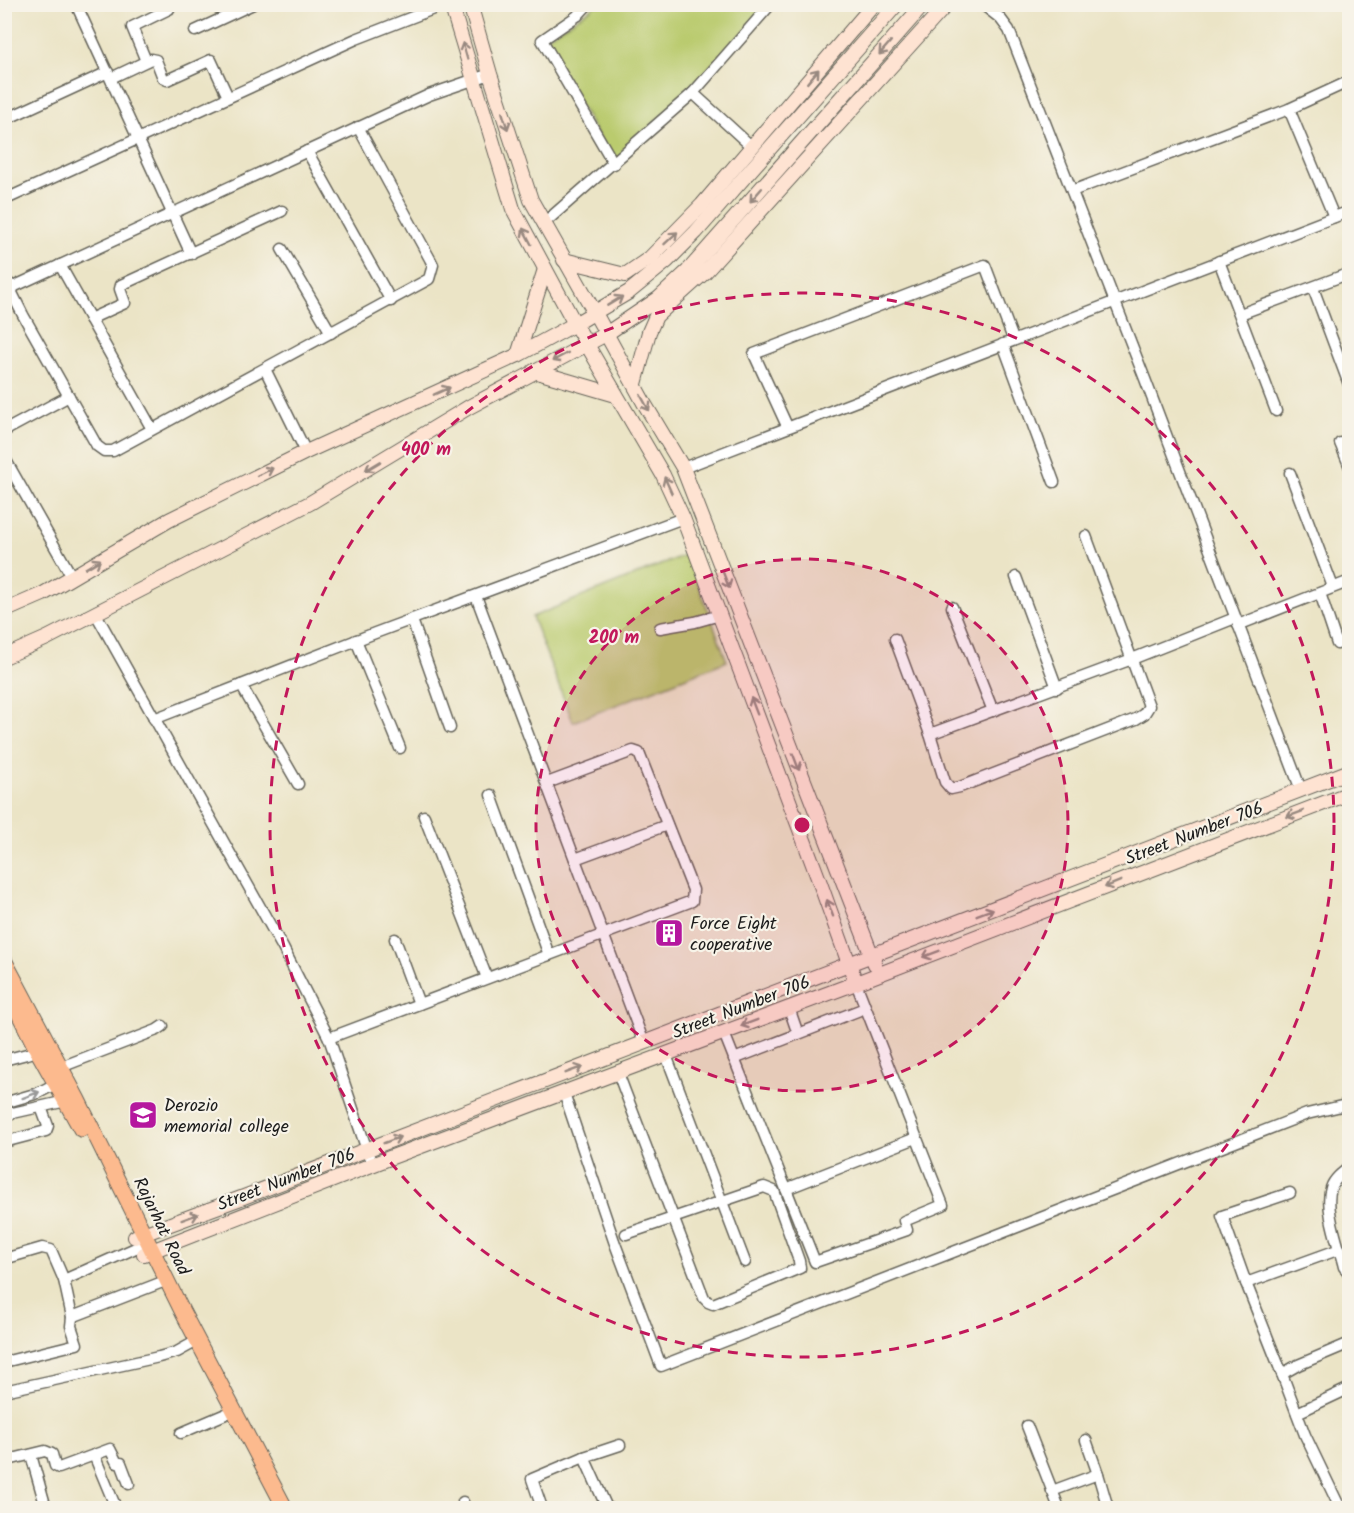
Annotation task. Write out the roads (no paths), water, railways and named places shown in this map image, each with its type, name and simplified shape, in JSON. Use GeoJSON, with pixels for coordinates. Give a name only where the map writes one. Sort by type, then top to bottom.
{"type":"FeatureCollection","features":[{"type":"Feature","properties":{"kind":"main road","name":"Rajarhat Road"},"geometry":{"type":"LineString","coordinates":[[4,960],[66,1101],[285,1509]]}},
{"type":"Feature","properties":{"kind":"main road","name":"Rajarhat Road"},"geometry":{"type":"LineString","coordinates":[[4,984],[44,1050],[61,1067],[160,1283],[195,1342],[276,1509]]}},
{"type":"Feature","properties":{"kind":"street"},"geometry":{"type":"LineString","coordinates":[[76,4],[191,254]]}},
{"type":"Feature","properties":{"kind":"street"},"geometry":{"type":"LineString","coordinates":[[146,61],[132,27],[169,9],[171,4]]}},
{"type":"Feature","properties":{"kind":"street"},"geometry":{"type":"LineString","coordinates":[[195,31],[253,4]]}},
{"type":"Feature","properties":{"kind":"street"},"geometry":{"type":"LineString","coordinates":[[4,200],[356,39],[446,4]]}},
{"type":"Feature","properties":{"kind":"street"},"geometry":{"type":"LineString","coordinates":[[451,4],[513,209],[575,324],[663,475],[683,519],[865,1008],[943,1205],[904,1221],[907,1230],[815,1262],[724,1033]]}},
{"type":"Feature","properties":{"kind":"street"},"geometry":{"type":"LineString","coordinates":[[470,4],[531,200],[683,468],[879,974]]}},
{"type":"Feature","properties":{"kind":"street"},"geometry":{"type":"LineString","coordinates":[[588,4],[577,16],[543,40],[614,164]]}},
{"type":"Feature","properties":{"kind":"street"},"geometry":{"type":"LineString","coordinates":[[543,224],[693,93],[771,4]]}},
{"type":"Feature","properties":{"kind":"street"},"geometry":{"type":"LineString","coordinates":[[564,260],[626,275],[650,258],[678,231],[874,4]]}},
{"type":"Feature","properties":{"kind":"street"},"geometry":{"type":"LineString","coordinates":[[4,611],[43,594],[169,520],[306,452],[518,355],[629,292],[667,261],[696,232],[897,4]]}},
{"type":"Feature","properties":{"kind":"street"},"geometry":{"type":"LineString","coordinates":[[4,657],[96,614],[310,503],[469,407],[606,334],[658,299],[688,271],[924,4]]}},
{"type":"Feature","properties":{"kind":"street"},"geometry":{"type":"LineString","coordinates":[[634,384],[656,316],[706,271],[947,4]]}},
{"type":"Feature","properties":{"kind":"street"},"geometry":{"type":"LineString","coordinates":[[982,4],[1000,18],[1009,30],[1301,790]]}},
{"type":"Feature","properties":{"kind":"street"},"geometry":{"type":"LineString","coordinates":[[4,120],[151,58],[156,60],[162,78],[167,80],[211,60],[228,97]]}},
{"type":"Feature","properties":{"kind":"street"},"geometry":{"type":"LineString","coordinates":[[358,127],[433,265],[429,279],[113,451],[104,451],[97,446],[12,293],[9,283],[60,265],[358,127],[429,95],[490,74]]}},
{"type":"Feature","properties":{"kind":"street"},"geometry":{"type":"LineString","coordinates":[[1072,191],[1289,109],[1350,81]]}},
{"type":"Feature","properties":{"kind":"street"},"geometry":{"type":"LineString","coordinates":[[693,93],[752,147]]}},
{"type":"Feature","properties":{"kind":"street"},"geometry":{"type":"LineString","coordinates":[[788,106],[788,128]]}},
{"type":"Feature","properties":{"kind":"street"},"geometry":{"type":"LineString","coordinates":[[1289,109],[1334,217]]}},
{"type":"Feature","properties":{"kind":"street"},"geometry":{"type":"LineString","coordinates":[[814,152],[816,127]]}},
{"type":"Feature","properties":{"kind":"street"},"geometry":{"type":"LineString","coordinates":[[307,151],[391,301]]}},
{"type":"Feature","properties":{"kind":"street"},"geometry":{"type":"LineString","coordinates":[[90,319],[125,303],[120,289],[121,285],[282,211]]}},
{"type":"Feature","properties":{"kind":"street"},"geometry":{"type":"LineString","coordinates":[[683,468],[1350,211]]}},
{"type":"Feature","properties":{"kind":"street"},"geometry":{"type":"LineString","coordinates":[[282,249],[332,333]]}},
{"type":"Feature","properties":{"kind":"street"},"geometry":{"type":"LineString","coordinates":[[1219,261],[1276,411]]}},
{"type":"Feature","properties":{"kind":"street"},"geometry":{"type":"LineString","coordinates":[[60,265],[152,429]]}},
{"type":"Feature","properties":{"kind":"street"},"geometry":{"type":"LineString","coordinates":[[787,426],[754,354],[985,265],[1054,482]]}},
{"type":"Feature","properties":{"kind":"street"},"geometry":{"type":"LineString","coordinates":[[518,355],[545,269]]}},
{"type":"Feature","properties":{"kind":"street"},"geometry":{"type":"LineString","coordinates":[[1240,314],[1350,273]]}},
{"type":"Feature","properties":{"kind":"street"},"geometry":{"type":"LineString","coordinates":[[1313,288],[1350,387]]}},
{"type":"Feature","properties":{"kind":"street"},"geometry":{"type":"LineString","coordinates":[[265,369],[306,452]]}},
{"type":"Feature","properties":{"kind":"street"},"geometry":{"type":"LineString","coordinates":[[534,371],[616,395]]}},
{"type":"Feature","properties":{"kind":"street"},"geometry":{"type":"LineString","coordinates":[[4,431],[69,396]]}},
{"type":"Feature","properties":{"kind":"street"},"geometry":{"type":"LineString","coordinates":[[1340,443],[1350,467]]}},
{"type":"Feature","properties":{"kind":"street"},"geometry":{"type":"LineString","coordinates":[[4,457],[72,577]]}},
{"type":"Feature","properties":{"kind":"street"},"geometry":{"type":"LineString","coordinates":[[1290,472],[1333,588]]}},
{"type":"Feature","properties":{"kind":"street"},"geometry":{"type":"LineString","coordinates":[[154,719],[357,640],[683,519]]}},
{"type":"Feature","properties":{"kind":"street"},"geometry":{"type":"LineString","coordinates":[[895,639],[945,782],[951,789],[1136,719],[1144,714],[1149,706],[1086,536]]}},
{"type":"Feature","properties":{"kind":"street"},"geometry":{"type":"LineString","coordinates":[[1016,577],[1057,688]]}},
{"type":"Feature","properties":{"kind":"street"},"geometry":{"type":"LineString","coordinates":[[930,734],[1350,581]]}},
{"type":"Feature","properties":{"kind":"street"},"geometry":{"type":"LineString","coordinates":[[1320,593],[1338,644],[1350,640]]}},
{"type":"Feature","properties":{"kind":"street"},"geometry":{"type":"LineString","coordinates":[[476,596],[644,1043]]}},
{"type":"Feature","properties":{"kind":"street"},"geometry":{"type":"LineString","coordinates":[[952,607],[993,711]]}},
{"type":"Feature","properties":{"kind":"street"},"geometry":{"type":"LineString","coordinates":[[96,614],[283,948],[329,1038],[372,1165]]}},
{"type":"Feature","properties":{"kind":"street"},"geometry":{"type":"LineString","coordinates":[[660,628],[720,615]]}},
{"type":"Feature","properties":{"kind":"street"},"geometry":{"type":"LineString","coordinates":[[412,620],[450,728]]}},
{"type":"Feature","properties":{"kind":"street"},"geometry":{"type":"LineString","coordinates":[[357,640],[400,748]]}},
{"type":"Feature","properties":{"kind":"street"},"geometry":{"type":"LineString","coordinates":[[241,685],[298,784]]}},
{"type":"Feature","properties":{"kind":"street"},"geometry":{"type":"LineString","coordinates":[[329,1038],[692,901],[693,890],[639,753],[633,751],[547,783]]}},
{"type":"Feature","properties":{"kind":"street"},"geometry":{"type":"LineString","coordinates":[[64,1280],[143,1244],[367,1150],[1350,771]]}},
{"type":"Feature","properties":{"kind":"street","name":"Street Number 706"},"geometry":{"type":"LineString","coordinates":[[143,1244],[372,1165],[856,983],[1350,793]]}},
{"type":"Feature","properties":{"kind":"street"},"geometry":{"type":"LineString","coordinates":[[491,795],[549,955]]}},
{"type":"Feature","properties":{"kind":"street"},"geometry":{"type":"LineString","coordinates":[[424,816],[487,978]]}},
{"type":"Feature","properties":{"kind":"street"},"geometry":{"type":"LineString","coordinates":[[575,859],[667,825]]}},
{"type":"Feature","properties":{"kind":"street"},"geometry":{"type":"LineString","coordinates":[[395,939],[419,1004]]}},
{"type":"Feature","properties":{"kind":"street"},"geometry":{"type":"LineString","coordinates":[[789,1008],[798,1034]]}},
{"type":"Feature","properties":{"kind":"street"},"geometry":{"type":"LineString","coordinates":[[734,1059],[865,1008]]}},
{"type":"Feature","properties":{"kind":"street"},"geometry":{"type":"LineString","coordinates":[[61,1067],[163,1026]]}},
{"type":"Feature","properties":{"kind":"street"},"geometry":{"type":"LineString","coordinates":[[4,1060],[44,1050]]}},
{"type":"Feature","properties":{"kind":"street"},"geometry":{"type":"LineString","coordinates":[[666,1054],[745,1262]]}},
{"type":"Feature","properties":{"kind":"street"},"geometry":{"type":"LineString","coordinates":[[618,1073],[672,1216],[704,1298],[713,1304],[800,1268],[774,1191],[764,1187],[672,1216],[626,1234]]}},
{"type":"Feature","properties":{"kind":"street"},"geometry":{"type":"LineString","coordinates":[[4,1103],[38,1093],[57,1083]]}},
{"type":"Feature","properties":{"kind":"street"},"geometry":{"type":"LineString","coordinates":[[564,1093],[614,1241],[661,1366],[1306,1114],[1350,1104]]}},
{"type":"Feature","properties":{"kind":"street"},"geometry":{"type":"LineString","coordinates":[[4,1115],[66,1101]]}},
{"type":"Feature","properties":{"kind":"street"},"geometry":{"type":"LineString","coordinates":[[4,1142],[46,1131],[48,1126],[41,1107]]}},
{"type":"Feature","properties":{"kind":"street"},"geometry":{"type":"LineString","coordinates":[[786,1189],[916,1138]]}},
{"type":"Feature","properties":{"kind":"street"},"geometry":{"type":"LineString","coordinates":[[1350,1167],[1341,1174],[1332,1187],[1329,1203],[1344,1267],[1350,1274]]}},
{"type":"Feature","properties":{"kind":"street"},"geometry":{"type":"LineString","coordinates":[[1290,1193],[1222,1216],[1305,1435],[1340,1507],[1350,1500]]}},
{"type":"Feature","properties":{"kind":"street"},"geometry":{"type":"LineString","coordinates":[[4,1259],[42,1248],[51,1250],[64,1280],[72,1317],[71,1326],[77,1344],[4,1362]]}},
{"type":"Feature","properties":{"kind":"street"},"geometry":{"type":"LineString","coordinates":[[1246,1283],[1340,1249]]}},
{"type":"Feature","properties":{"kind":"street"},"geometry":{"type":"LineString","coordinates":[[72,1317],[160,1283]]}},
{"type":"Feature","properties":{"kind":"street"},"geometry":{"type":"LineString","coordinates":[[4,1391],[159,1358],[177,1352],[195,1342]]}},
{"type":"Feature","properties":{"kind":"street"},"geometry":{"type":"LineString","coordinates":[[1282,1374],[1350,1343]]}},
{"type":"Feature","properties":{"kind":"street"},"geometry":{"type":"LineString","coordinates":[[1297,1413],[1350,1388]]}},
{"type":"Feature","properties":{"kind":"street"},"geometry":{"type":"LineString","coordinates":[[182,1433],[228,1413]]}},
{"type":"Feature","properties":{"kind":"street"},"geometry":{"type":"LineString","coordinates":[[1027,1426],[1059,1509]]}},
{"type":"Feature","properties":{"kind":"street"},"geometry":{"type":"LineString","coordinates":[[1086,1440],[1108,1509]]}},
{"type":"Feature","properties":{"kind":"street"},"geometry":{"type":"LineString","coordinates":[[542,1509],[532,1479],[584,1457],[620,1446]]}},
{"type":"Feature","properties":{"kind":"street"},"geometry":{"type":"LineString","coordinates":[[4,1461],[45,1451],[52,1454],[55,1467],[59,1468],[110,1449],[117,1463],[121,1463],[129,1484]]}},
{"type":"Feature","properties":{"kind":"street"},"geometry":{"type":"LineString","coordinates":[[31,1455],[46,1509]]}},
{"type":"Feature","properties":{"kind":"street"},"geometry":{"type":"LineString","coordinates":[[94,1455],[116,1509]]}},
{"type":"Feature","properties":{"kind":"street"},"geometry":{"type":"LineString","coordinates":[[584,1457],[607,1509]]}},
{"type":"Feature","properties":{"kind":"street"},"geometry":{"type":"LineString","coordinates":[[1052,1491],[1098,1474]]}},
{"type":"Feature","properties":{"kind":"place","name":"Force Eight cooperative"},"geometry":{"type":"Point","coordinates":[669,933]}},
{"type":"Feature","properties":{"kind":"place","name":"Derozio memorial college"},"geometry":{"type":"Point","coordinates":[143,1115]}}]}
